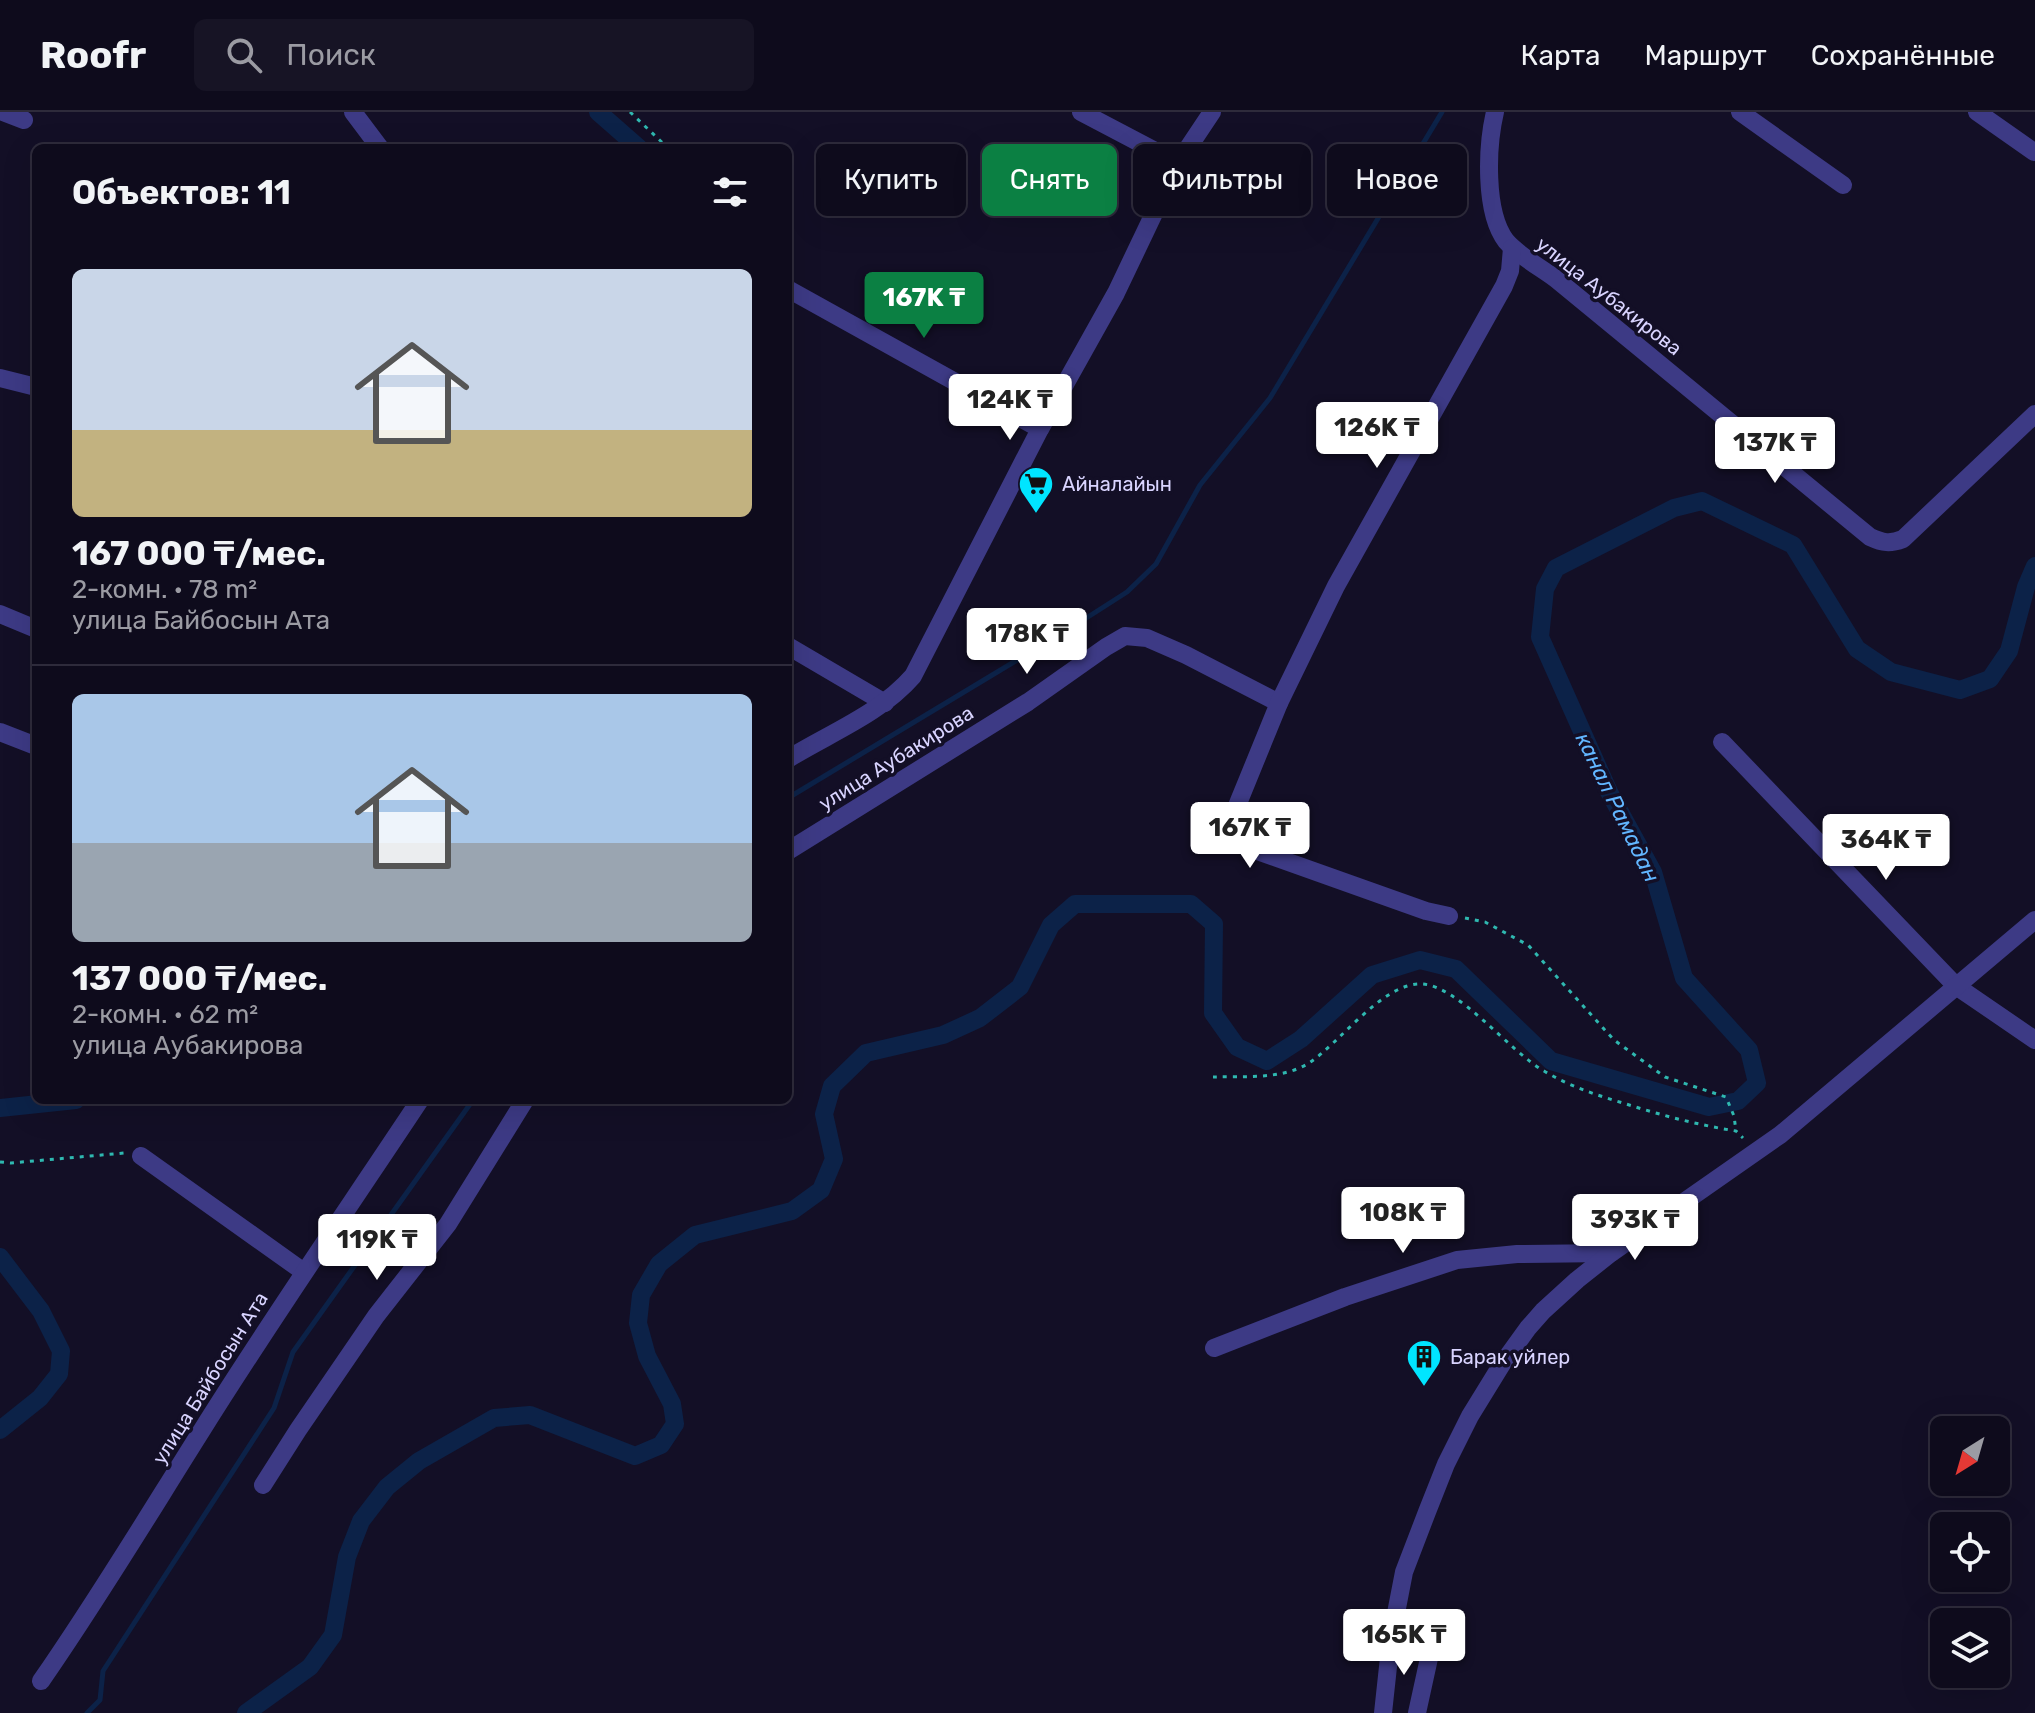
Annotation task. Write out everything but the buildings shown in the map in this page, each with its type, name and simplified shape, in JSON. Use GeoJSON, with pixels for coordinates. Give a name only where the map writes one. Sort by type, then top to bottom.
{"type":"FeatureCollection","features":[{"type":"Feature","properties":{"kind":"street"},"geometry":{"type":"LineString","coordinates":[[3,112],[24,120]]}},
{"type":"Feature","properties":{"kind":"street"},"geometry":{"type":"LineString","coordinates":[[353,112],[377,144]]}},
{"type":"Feature","properties":{"kind":"street"},"geometry":{"type":"LineString","coordinates":[[1081,112],[1142,144]]}},
{"type":"Feature","properties":{"kind":"street"},"geometry":{"type":"LineString","coordinates":[[1191,144],[1212,112]]}},
{"type":"Feature","properties":{"kind":"street"},"geometry":{"type":"LineString","coordinates":[[1495,112],[1489,156],[1491,194],[1496,221],[1512,248]]}},
{"type":"Feature","properties":{"kind":"street"},"geometry":{"type":"LineString","coordinates":[[1740,112],[1843,185]]}},
{"type":"Feature","properties":{"kind":"street"},"geometry":{"type":"LineString","coordinates":[[1977,112],[2034,152]]}},
{"type":"Feature","properties":{"kind":"street"},"geometry":{"type":"LineString","coordinates":[[792,762],[885,703],[913,676],[1040,429],[1116,293],[1153,216]]}},
{"type":"Feature","properties":{"kind":"street","name":"улица Аубакирова"},"geometry":{"type":"LineString","coordinates":[[1512,248],[1556,279],[1870,537],[1883,543],[1903,539],[2035,414]]}},
{"type":"Feature","properties":{"kind":"street","name":"улица Аубакирова"},"geometry":{"type":"LineString","coordinates":[[1449,916],[1426,911],[1246,847],[1232,836],[1230,823],[1279,703],[1336,586],[1504,286],[1510,271],[1512,248]]}},
{"type":"Feature","properties":{"kind":"street"},"geometry":{"type":"LineString","coordinates":[[792,291],[1040,429]]}},
{"type":"Feature","properties":{"kind":"street"},"geometry":{"type":"LineString","coordinates":[[0,378],[32,386]]}},
{"type":"Feature","properties":{"kind":"street"},"geometry":{"type":"LineString","coordinates":[[0,614],[32,627]]}},
{"type":"Feature","properties":{"kind":"street","name":"улица Аубакирова"},"geometry":{"type":"LineString","coordinates":[[792,849],[1028,702],[1125,636],[1147,638],[1279,703]]}},
{"type":"Feature","properties":{"kind":"street"},"geometry":{"type":"LineString","coordinates":[[792,648],[885,703]]}},
{"type":"Feature","properties":{"kind":"street"},"geometry":{"type":"LineString","coordinates":[[0,732],[32,744]]}},
{"type":"Feature","properties":{"kind":"street"},"geometry":{"type":"LineString","coordinates":[[1722,742],[1956,986],[2035,1040]]}},
{"type":"Feature","properties":{"kind":"street"},"geometry":{"type":"LineString","coordinates":[[1383,1713],[1391,1639],[1404,1572],[1446,1464],[1470,1416],[1528,1328],[1577,1280],[1611,1253],[1780,1135],[2035,920]]}},
{"type":"Feature","properties":{"kind":"street","name":"улица Байбосын Ата"},"geometry":{"type":"LineString","coordinates":[[41,1681],[109,1580],[304,1272],[417,1104]]}},
{"type":"Feature","properties":{"kind":"street"},"geometry":{"type":"LineString","coordinates":[[263,1485],[376,1316],[448,1224],[523,1104]]}},
{"type":"Feature","properties":{"kind":"street"},"geometry":{"type":"LineString","coordinates":[[141,1156],[304,1272]]}},
{"type":"Feature","properties":{"kind":"street"},"geometry":{"type":"LineString","coordinates":[[1214,1348],[1345,1297],[1457,1260],[1517,1254],[1611,1253]]}},
{"type":"Feature","properties":{"kind":"street"},"geometry":{"type":"LineString","coordinates":[[1391,1639],[1431,1649],[1417,1713]]}},
{"type":"Feature","properties":{"kind":"path"},"geometry":{"type":"LineString","coordinates":[[630,112],[664,144]]}},
{"type":"Feature","properties":{"kind":"path"},"geometry":{"type":"LineString","coordinates":[[1449,916],[1485,922],[1528,945],[1614,1040],[1665,1077],[1726,1097],[1736,1131]]}},
{"type":"Feature","properties":{"kind":"path"},"geometry":{"type":"LineString","coordinates":[[1213,1077],[1285,1072],[1307,1064],[1379,1001],[1398,989],[1421,984],[1436,986],[1450,993],[1525,1059],[1567,1083],[1663,1116],[1736,1131],[1758,1151]]}},
{"type":"Feature","properties":{"kind":"path"},"geometry":{"type":"LineString","coordinates":[[0,1162],[127,1153],[141,1156]]}},
{"type":"Feature","properties":{"kind":"waterway","name":"канал Рамадан"},"geometry":{"type":"LineString","coordinates":[[598,112],[634,144]]}},
{"type":"Feature","properties":{"kind":"waterway"},"geometry":{"type":"LineString","coordinates":[[792,796],[1077,624],[1127,592],[1156,564],[1200,485],[1270,398],[1442,112]]}},
{"type":"Feature","properties":{"kind":"waterway","name":"канал Рамадан"},"geometry":{"type":"LineString","coordinates":[[246,1713],[310,1667],[333,1635],[347,1557],[361,1521],[387,1487],[419,1461],[494,1418],[530,1415],[635,1456],[661,1445],[675,1424],[672,1404],[647,1356],[638,1323],[641,1295],[659,1264],[695,1235],[792,1211],[821,1190],[834,1159],[824,1114],[832,1086],[866,1053],[943,1035],[980,1018],[1020,987],[1051,925],[1075,904],[1191,904],[1214,924],[1213,1013],[1237,1047],[1267,1061],[1301,1039],[1372,975],[1420,960],[1456,969],[1551,1061],[1709,1107],[1738,1101],[1757,1083],[1749,1050],[1684,978],[1653,872],[1609,792],[1540,637],[1545,589],[1556,568],[1674,508],[1702,501],[1793,545],[1857,649],[1891,672],[1960,690],[1990,679],[2009,651],[2026,587],[2035,566]]}},
{"type":"Feature","properties":{"kind":"waterway","name":"канал Рамадан"},"geometry":{"type":"LineString","coordinates":[[0,1108],[38,1104]]}},
{"type":"Feature","properties":{"kind":"waterway"},"geometry":{"type":"LineString","coordinates":[[87,1713],[100,1700],[103,1671],[274,1408],[293,1352],[470,1104]]}},
{"type":"Feature","properties":{"kind":"waterway","name":"канал Рамадан"},"geometry":{"type":"LineString","coordinates":[[0,1257],[41,1311],[61,1351],[59,1374],[40,1398],[0,1430]]}},
{"type":"Feature","properties":{"kind":"place","name":"Айналайын"},"geometry":{"type":"Point","coordinates":[1036,515]}},
{"type":"Feature","properties":{"kind":"place","name":"Барак уйлер"},"geometry":{"type":"Point","coordinates":[1424,1388]}}]}
